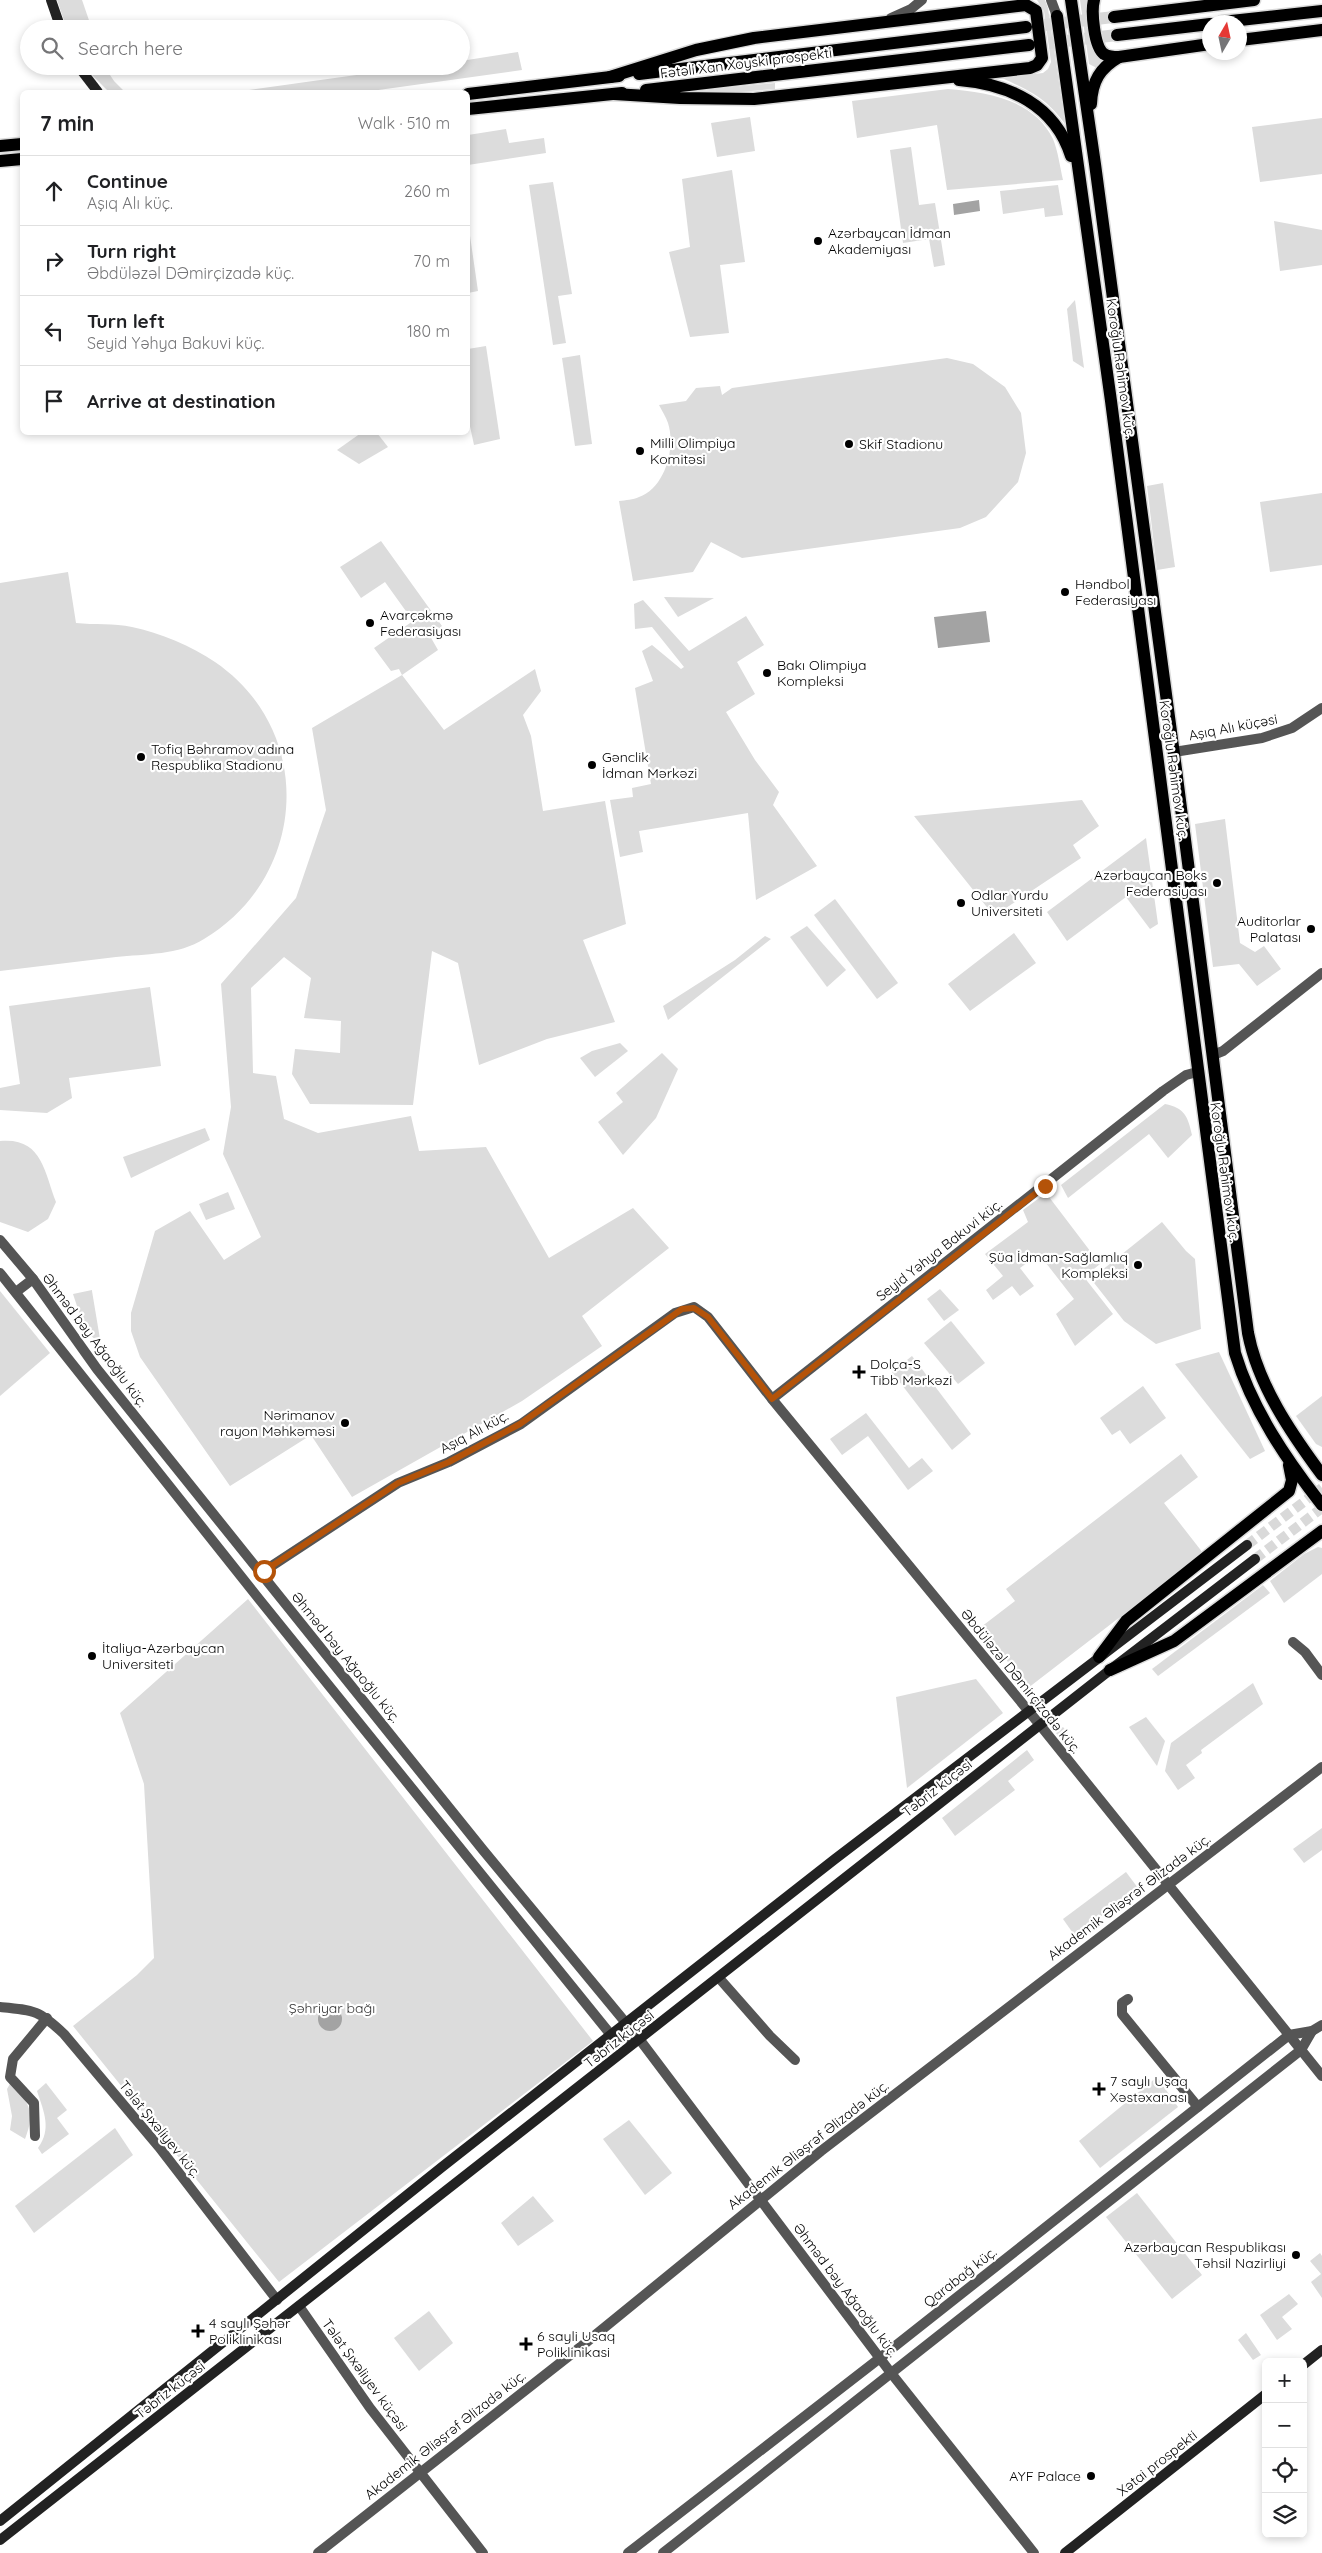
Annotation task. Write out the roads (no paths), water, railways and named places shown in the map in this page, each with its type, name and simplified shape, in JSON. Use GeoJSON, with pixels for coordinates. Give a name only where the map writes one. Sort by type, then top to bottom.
{"type":"FeatureCollection","features":[{"type":"Feature","properties":{"kind":"main road"},"geometry":{"type":"LineString","coordinates":[[51,0],[58,20]]}},
{"type":"Feature","properties":{"kind":"main road","name":"Koroğlu Rəhimov küç."},"geometry":{"type":"LineString","coordinates":[[1071,0],[1174,752],[1252,1350],[1270,1394],[1306,1454],[1322,1475]]}},
{"type":"Feature","properties":{"kind":"main road"},"geometry":{"type":"LineString","coordinates":[[1094,0],[1092,11],[1096,42],[1104,54],[1119,57],[1202,45]]}},
{"type":"Feature","properties":{"kind":"main road"},"geometry":{"type":"LineString","coordinates":[[1114,17],[1254,0]]}},
{"type":"Feature","properties":{"kind":"main road"},"geometry":{"type":"LineString","coordinates":[[610,77],[718,44],[798,32],[1026,5],[1036,11],[1042,52],[1037,64],[1030,68],[754,99],[680,98],[614,94]]}},
{"type":"Feature","properties":{"kind":"main road"},"geometry":{"type":"LineString","coordinates":[[1247,19],[1322,11]]}},
{"type":"Feature","properties":{"kind":"main road","name":"Koroğlu Rəhimov küç."},"geometry":{"type":"LineString","coordinates":[[1057,16],[1181,936],[1234,1353],[1241,1374],[1254,1401],[1289,1462],[1322,1505]]}},
{"type":"Feature","properties":{"kind":"main road"},"geometry":{"type":"LineString","coordinates":[[1116,35],[1202,25]]}},
{"type":"Feature","properties":{"kind":"main road","name":"Fətəli Xan Xoyski prospekti"},"geometry":{"type":"LineString","coordinates":[[470,94],[1026,27]]}},
{"type":"Feature","properties":{"kind":"main road"},"geometry":{"type":"LineString","coordinates":[[1247,39],[1322,30]]}},
{"type":"Feature","properties":{"kind":"main road","name":"Fətəli Xan Xoyski prospekti"},"geometry":{"type":"LineString","coordinates":[[470,110],[1028,45]]}},
{"type":"Feature","properties":{"kind":"main road"},"geometry":{"type":"LineString","coordinates":[[1090,128],[1094,83],[1103,68],[1119,57]]}},
{"type":"Feature","properties":{"kind":"main road"},"geometry":{"type":"LineString","coordinates":[[85,75],[96,90]]}},
{"type":"Feature","properties":{"kind":"main road"},"geometry":{"type":"LineString","coordinates":[[927,79],[985,83],[1005,89],[1032,102],[1051,118],[1060,129],[1080,182]]}},
{"type":"Feature","properties":{"kind":"main road"},"geometry":{"type":"LineString","coordinates":[[0,146],[20,144]]}},
{"type":"Feature","properties":{"kind":"main road"},"geometry":{"type":"LineString","coordinates":[[0,164],[20,159]]}},
{"type":"Feature","properties":{"kind":"main road"},"geometry":{"type":"LineString","coordinates":[[1306,1454],[1322,1457]]}},
{"type":"Feature","properties":{"kind":"main road"},"geometry":{"type":"LineString","coordinates":[[1099,1657],[1126,1621],[1289,1491],[1292,1480],[1289,1462]]}},
{"type":"Feature","properties":{"kind":"main road"},"geometry":{"type":"LineString","coordinates":[[1110,1670],[1174,1641],[1322,1531]]}},
{"type":"Feature","properties":{"kind":"main road","name":"Təbriz küçəsi"},"geometry":{"type":"LineString","coordinates":[[0,2521],[835,1859],[1247,1545]]}},
{"type":"Feature","properties":{"kind":"main road","name":"Təbriz küçəsi"},"geometry":{"type":"LineString","coordinates":[[0,2540],[1110,1670],[1255,1559]]}},
{"type":"Feature","properties":{"kind":"main road"},"geometry":{"type":"LineString","coordinates":[[1307,2362],[1322,2350]]}},
{"type":"Feature","properties":{"kind":"main road","name":"Xətai prospekti"},"geometry":{"type":"LineString","coordinates":[[1065,2553],[1262,2397]]}},
{"type":"Feature","properties":{"kind":"street"},"geometry":{"type":"LineString","coordinates":[[880,23],[902,14],[922,0]]}},
{"type":"Feature","properties":{"kind":"street"},"geometry":{"type":"LineString","coordinates":[[1051,0],[1057,16]]}},
{"type":"Feature","properties":{"kind":"street","name":"Aşıq Alı küçəsi"},"geometry":{"type":"LineString","coordinates":[[1174,752],[1262,738],[1292,728],[1322,708]]}},
{"type":"Feature","properties":{"kind":"street"},"geometry":{"type":"LineString","coordinates":[[1213,1055],[1228,1047],[1322,973]]}},
{"type":"Feature","properties":{"kind":"street","name":"Seyid Yəhya Bakuvi küç."},"geometry":{"type":"LineString","coordinates":[[772,1399],[1163,1091],[1186,1075],[1197,1072]]}},
{"type":"Feature","properties":{"kind":"street","name":"Əhməd bəy Ağaoğlu küç."},"geometry":{"type":"LineString","coordinates":[[0,1240],[33,1279],[97,1369],[483,1850],[640,2040],[891,2373],[1034,2553]]}},
{"type":"Feature","properties":{"kind":"street"},"geometry":{"type":"LineString","coordinates":[[0,1273],[259,1599],[611,2035],[640,2040]]}},
{"type":"Feature","properties":{"kind":"street"},"geometry":{"type":"LineString","coordinates":[[16,1292],[33,1279]]}},
{"type":"Feature","properties":{"kind":"street","name":"Əbdüləzəl DƏmirçizadə küç."},"geometry":{"type":"LineString","coordinates":[[694,1308],[708,1317],[772,1399],[1040,1725],[1322,2076]]}},
{"type":"Feature","properties":{"kind":"street","name":"Aşıq Alı küç."},"geometry":{"type":"LineString","coordinates":[[261,1573],[398,1483],[449,1462],[520,1424],[675,1312],[694,1308]]}},
{"type":"Feature","properties":{"kind":"street"},"geometry":{"type":"LineString","coordinates":[[1293,1642],[1305,1652],[1321,1673]]}},
{"type":"Feature","properties":{"kind":"street","name":"Akademik Əliəşrəf Əlizadə küç."},"geometry":{"type":"LineString","coordinates":[[318,2553],[583,2345],[759,2200],[1322,1767]]}},
{"type":"Feature","properties":{"kind":"street"},"geometry":{"type":"LineString","coordinates":[[719,1978],[770,2036],[795,2060]]}},
{"type":"Feature","properties":{"kind":"street"},"geometry":{"type":"LineString","coordinates":[[1128,1999],[1122,2003],[1122,2014],[1198,2107]]}},
{"type":"Feature","properties":{"kind":"street","name":"Tələt Şıxəliyev küç."},"geometry":{"type":"LineString","coordinates":[[0,2007],[31,2009],[47,2018],[64,2034],[159,2147],[277,2300]]}},
{"type":"Feature","properties":{"kind":"street"},"geometry":{"type":"LineString","coordinates":[[35,2136],[34,2103],[10,2077],[10,2067],[13,2059],[47,2018]]}},
{"type":"Feature","properties":{"kind":"street","name":"Qarabağ küç."},"geometry":{"type":"LineString","coordinates":[[628,2553],[880,2358],[1289,2035],[1312,2031],[1322,2025]]}},
{"type":"Feature","properties":{"kind":"street","name":"Qarabağ küç."},"geometry":{"type":"LineString","coordinates":[[663,2553],[1301,2050],[1312,2031]]}},
{"type":"Feature","properties":{"kind":"street"},"geometry":{"type":"LineString","coordinates":[[1005,2259],[1017,2274]]}},
{"type":"Feature","properties":{"kind":"street"},"geometry":{"type":"LineString","coordinates":[[958,2296],[970,2311]]}},
{"type":"Feature","properties":{"kind":"street","name":"Tələt Şıxəliyev küçəsi"},"geometry":{"type":"LineString","coordinates":[[299,2306],[370,2408],[483,2553]]}},
{"type":"Feature","properties":{"kind":"tunnel"},"geometry":{"type":"LineString","coordinates":[[1027,27],[1114,17]]}},
{"type":"Feature","properties":{"kind":"tunnel"},"geometry":{"type":"LineString","coordinates":[[1031,45],[1117,35]]}},
{"type":"Feature","properties":{"kind":"tunnel"},"geometry":{"type":"LineString","coordinates":[[1247,1545],[1322,1488]]}},
{"type":"Feature","properties":{"kind":"tunnel"},"geometry":{"type":"LineString","coordinates":[[1255,1559],[1322,1508]]}},
{"type":"Feature","properties":{"kind":"place","name":"Azərbaycan İdman Akademiyası"},"geometry":{"type":"Point","coordinates":[818,241]}},
{"type":"Feature","properties":{"kind":"place","name":"Skif Stadionu"},"geometry":{"type":"Point","coordinates":[849,444]}},
{"type":"Feature","properties":{"kind":"place","name":"Milli Olimpiya Komitəsi"},"geometry":{"type":"Point","coordinates":[640,451]}},
{"type":"Feature","properties":{"kind":"place","name":"Həndbol Federasiyası"},"geometry":{"type":"Point","coordinates":[1065,592]}},
{"type":"Feature","properties":{"kind":"place","name":"Avarçəkmə Federasiyası"},"geometry":{"type":"Point","coordinates":[370,623]}},
{"type":"Feature","properties":{"kind":"place","name":"Bakı Olimpiya Kompleksi"},"geometry":{"type":"Point","coordinates":[767,673]}},
{"type":"Feature","properties":{"kind":"place","name":"Tofiq Bəhramov adına Respublika Stadionu"},"geometry":{"type":"Point","coordinates":[141,757]}},
{"type":"Feature","properties":{"kind":"place","name":"Gənclik İdman Mərkəzi"},"geometry":{"type":"Point","coordinates":[592,765]}},
{"type":"Feature","properties":{"kind":"place","name":"Azərbaycan Boks Federasiyası"},"geometry":{"type":"Point","coordinates":[1217,883]}},
{"type":"Feature","properties":{"kind":"place","name":"Odlar Yurdu Universiteti"},"geometry":{"type":"Point","coordinates":[961,903]}},
{"type":"Feature","properties":{"kind":"place","name":"Auditorlar Palatası"},"geometry":{"type":"Point","coordinates":[1311,929]}},
{"type":"Feature","properties":{"kind":"place","name":"Şüa İdman-Sağlamlıq Kompleksi"},"geometry":{"type":"Point","coordinates":[1138,1265]}},
{"type":"Feature","properties":{"kind":"place","name":"Dolça-S Tibb Mərkəzi"},"geometry":{"type":"Point","coordinates":[859,1372]}},
{"type":"Feature","properties":{"kind":"place","name":"Nərimanov rayon Məhkəməsi"},"geometry":{"type":"Point","coordinates":[345,1423]}},
{"type":"Feature","properties":{"kind":"place","name":"İtaliya-Azərbaycan Universiteti"},"geometry":{"type":"Point","coordinates":[92,1656]}},
{"type":"Feature","properties":{"kind":"place","name":"7 saylı Uşaq Xəstəxanası"},"geometry":{"type":"Point","coordinates":[1099,2089]}},
{"type":"Feature","properties":{"kind":"place","name":"Azərbaycan Respublikası Təhsil Nazirliyi"},"geometry":{"type":"Point","coordinates":[1296,2255]}},
{"type":"Feature","properties":{"kind":"place","name":"4 saylı Şəhər Poliklinikası"},"geometry":{"type":"Point","coordinates":[198,2331]}},
{"type":"Feature","properties":{"kind":"place","name":"6 sayli Usaq Poliklinikasi"},"geometry":{"type":"Point","coordinates":[526,2344]}},
{"type":"Feature","properties":{"kind":"place","name":"AYF Palace"},"geometry":{"type":"Point","coordinates":[1091,2476]}},
{"type":"Feature","properties":{"kind":"park label","name":"Şəhriyar bağı"},"geometry":{"type":"Point","coordinates":[332,2008]}}]}
